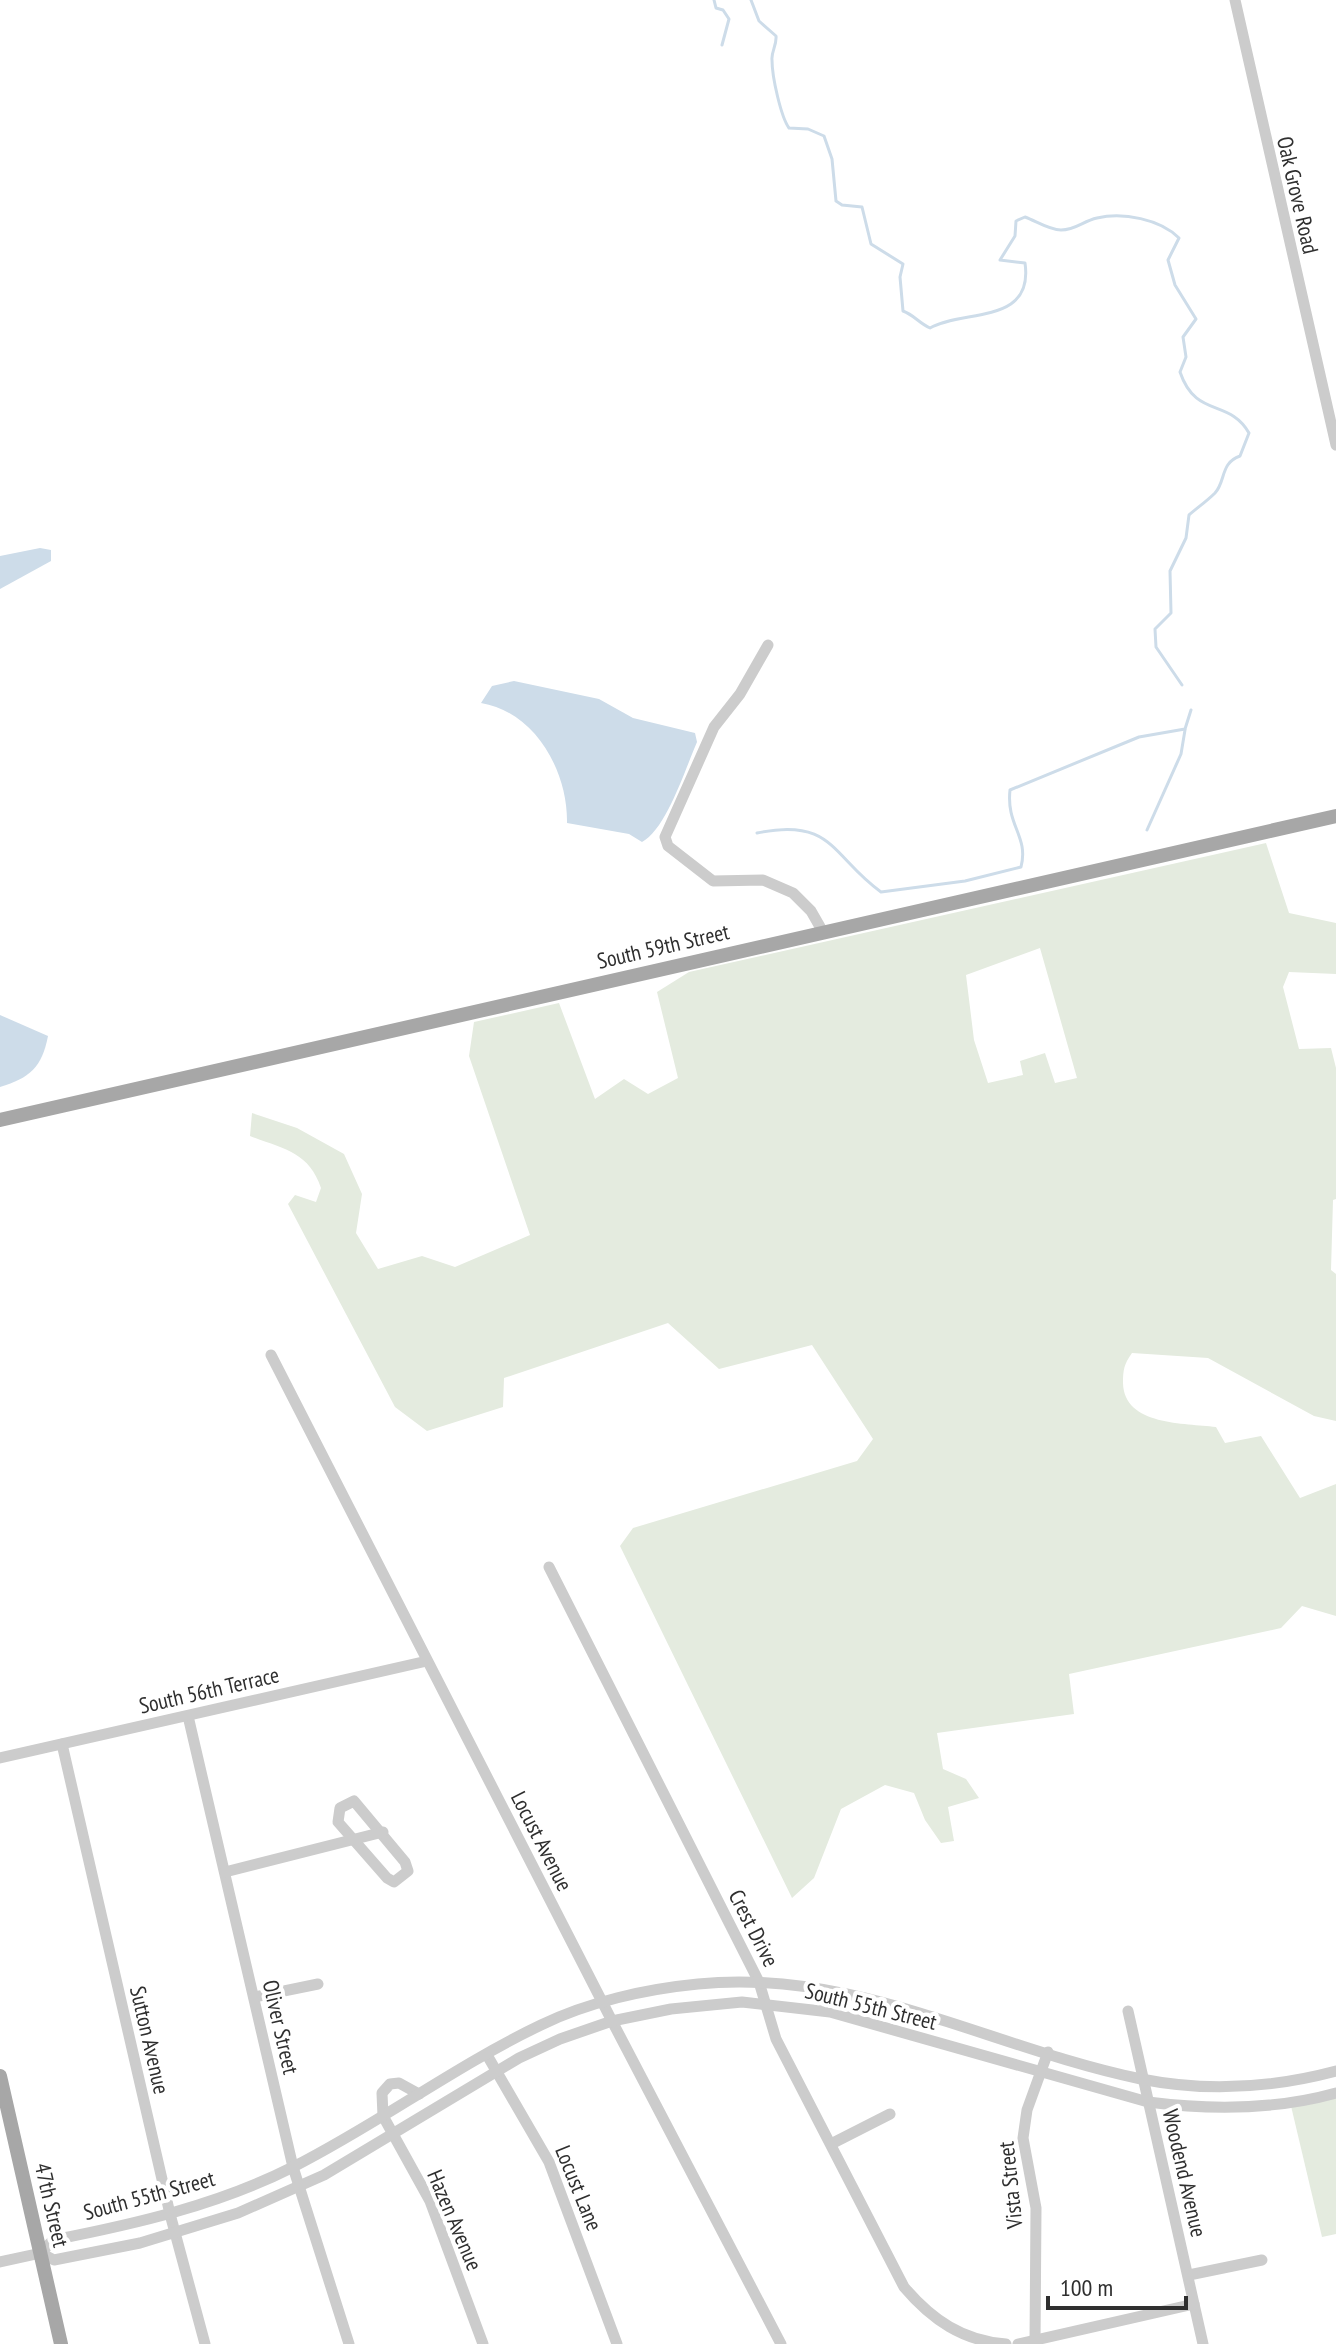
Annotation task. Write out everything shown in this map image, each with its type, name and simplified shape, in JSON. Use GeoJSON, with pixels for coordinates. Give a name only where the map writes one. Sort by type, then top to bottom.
{"type":"FeatureCollection","features":[{"type":"Feature","properties":{"kind":"main road","name":"South 59th Street"},"geometry":{"type":"LineString","coordinates":[[0,1120],[1336,816]]}},
{"type":"Feature","properties":{"kind":"main road","name":"47th Street"},"geometry":{"type":"LineString","coordinates":[[0,2076],[5,2120],[41,2253],[61,2344]]}},
{"type":"Feature","properties":{"kind":"street","name":"Oak Grove Road"},"geometry":{"type":"LineString","coordinates":[[1235,0],[1336,445]]}},
{"type":"Feature","properties":{"kind":"street"},"geometry":{"type":"LineString","coordinates":[[768,645],[740,694],[714,727],[665,837],[668,846],[713,881],[763,880],[793,893],[803,901],[823,932]]}},
{"type":"Feature","properties":{"kind":"street","name":"Locust Avenue"},"geometry":{"type":"LineString","coordinates":[[271,1355],[781,2344]]}},
{"type":"Feature","properties":{"kind":"street","name":"Crest Drive"},"geometry":{"type":"LineString","coordinates":[[549,1567],[759,1982],[776,2039],[904,2287],[929,2314],[959,2333],[1006,2344]]}},
{"type":"Feature","properties":{"kind":"street","name":"South 56th Terrace"},"geometry":{"type":"LineString","coordinates":[[0,1758],[427,1661]]}},
{"type":"Feature","properties":{"kind":"street","name":"Oliver Street"},"geometry":{"type":"LineString","coordinates":[[188,1716],[298,2187],[349,2344]]}},
{"type":"Feature","properties":{"kind":"street","name":"Sutton Avenue"},"geometry":{"type":"LineString","coordinates":[[62,1744],[170,2214],[205,2344]]}},
{"type":"Feature","properties":{"kind":"street"},"geometry":{"type":"LineString","coordinates":[[345,1803],[359,1803],[405,1862],[408,1871],[394,1882],[354,1840],[336,1817],[345,1803]]}},
{"type":"Feature","properties":{"kind":"street"},"geometry":{"type":"LineString","coordinates":[[225,1872],[383,1832]]}},
{"type":"Feature","properties":{"kind":"street","name":"South 55th Street"},"geometry":{"type":"LineString","coordinates":[[1336,2071],[1258,2087],[1200,2086],[1143,2079],[849,1992],[759,1982],[698,1984],[625,1996],[543,2023],[293,2167],[170,2214],[53,2240],[41,2253],[54,2260],[176,2234],[298,2187],[560,2039],[612,2021],[715,2004],[765,2003],[830,2012],[1148,2102],[1244,2107],[1336,2093]]}},
{"type":"Feature","properties":{"kind":"street"},"geometry":{"type":"LineString","coordinates":[[254,1997],[318,1984]]}},
{"type":"Feature","properties":{"kind":"street","name":"Woodend Avenue"},"geometry":{"type":"LineString","coordinates":[[1128,2011],[1203,2344]]}},
{"type":"Feature","properties":{"kind":"street","name":"Vista Street"},"geometry":{"type":"LineString","coordinates":[[1035,2343],[1036,2208],[1023,2138],[1038,2072],[1048,2052]]}},
{"type":"Feature","properties":{"kind":"street","name":"Locust Lane"},"geometry":{"type":"LineString","coordinates":[[487,2055],[554,2172],[617,2344]]}},
{"type":"Feature","properties":{"kind":"street"},"geometry":{"type":"LineString","coordinates":[[383,2116],[382,2093],[390,2084],[399,2083],[419,2094]]}},
{"type":"Feature","properties":{"kind":"street"},"geometry":{"type":"LineString","coordinates":[[831,2144],[890,2114]]}},
{"type":"Feature","properties":{"kind":"street","name":"Hazen Avenue"},"geometry":{"type":"LineString","coordinates":[[383,2116],[430,2201],[483,2344]]}},
{"type":"Feature","properties":{"kind":"street"},"geometry":{"type":"LineString","coordinates":[[0,2262],[41,2253]]}},
{"type":"Feature","properties":{"kind":"street"},"geometry":{"type":"LineString","coordinates":[[1189,2275],[1262,2260]]}},
{"type":"Feature","properties":{"kind":"street"},"geometry":{"type":"LineString","coordinates":[[1018,2344],[1035,2343],[1194,2304]]}},
{"type":"Feature","properties":{"kind":"shaded area"},"geometry":{"type":"Polygon","coordinates":[[[1266,843],[1289,913],[1336,923],[1336,974],[1289,972],[1283,987],[1299,1049],[1331,1048],[1336,1068],[1336,1199],[1333,1200],[1331,1270],[1336,1274],[1336,1421],[1314,1416],[1208,1358],[1132,1353],[1124,1367],[1123,1383],[1126,1397],[1134,1407],[1158,1420],[1216,1427],[1225,1443],[1261,1436],[1300,1498],[1336,1484],[1336,1616],[1302,1606],[1281,1628],[1069,1674],[1074,1714],[937,1733],[943,1769],[966,1779],[979,1798],[948,1807],[954,1841],[941,1843],[925,1820],[914,1793],[885,1785],[841,1809],[814,1878],[792,1898],[620,1546],[633,1528],[857,1461],[873,1439],[812,1345],[719,1369],[668,1323],[504,1378],[503,1407],[427,1431],[395,1407],[288,1204],[295,1195],[316,1202],[321,1188],[316,1176],[294,1153],[250,1136],[252,1113],[297,1128],[344,1154],[362,1194],[356,1233],[378,1269],[422,1256],[455,1267],[530,1235],[469,1056],[474,1022],[559,1003],[595,1099],[624,1079],[648,1094],[678,1078],[657,992],[689,972],[1266,843]],[[1040,948],[966,975],[974,1040],[988,1083],[1023,1075],[1020,1061],[1045,1053],[1055,1083],[1077,1078],[1040,948]]]}},
{"type":"Feature","properties":{"kind":"shaded area"},"geometry":{"type":"Polygon","coordinates":[[[1336,2098],[1336,2234],[1322,2237],[1291,2106],[1336,2098]]]}},
{"type":"Feature","properties":{"kind":"water"},"geometry":{"type":"Polygon","coordinates":[[[40,548],[51,550],[51,561],[0,589],[0,556],[40,548]]]}},
{"type":"Feature","properties":{"kind":"water"},"geometry":{"type":"Polygon","coordinates":[[[514,681],[599,699],[633,718],[695,733],[697,742],[681,781],[667,812],[651,835],[642,842],[629,834],[567,823],[562,784],[545,747],[517,718],[481,703],[492,686],[514,681]]]}},
{"type":"Feature","properties":{"kind":"water"},"geometry":{"type":"Polygon","coordinates":[[[0,1015],[48,1036],[42,1056],[33,1070],[19,1080],[0,1087],[0,1015]]]}},
{"type":"Feature","properties":{"kind":"waterway"},"geometry":{"type":"LineString","coordinates":[[714,0],[716,8],[723,10],[729,19],[722,45]]}},
{"type":"Feature","properties":{"kind":"waterway"},"geometry":{"type":"LineString","coordinates":[[751,0],[759,21],[776,36],[772,67],[786,123],[789,128],[808,129],[824,136],[832,159],[836,201],[842,205],[862,207],[871,244],[903,264],[900,277],[903,311],[926,326],[930,328],[944,322],[994,312],[1019,297],[1025,283],[1025,263],[1000,260],[1015,236],[1016,221],[1025,217],[1061,230],[1107,216],[1129,217],[1162,226],[1179,238],[1168,260],[1175,285],[1196,319],[1183,337],[1186,357],[1180,372],[1195,396],[1232,415],[1249,433],[1240,456],[1229,463],[1215,493],[1189,515],[1186,538],[1170,571],[1171,613],[1155,629],[1156,647],[1182,685]]}},
{"type":"Feature","properties":{"kind":"waterway"},"geometry":{"type":"LineString","coordinates":[[757,833],[782,830],[817,835],[881,892],[965,881],[1021,867],[1022,847],[1011,813],[1010,790],[1139,737],[1185,729],[1191,710]]}},
{"type":"Feature","properties":{"kind":"waterway"},"geometry":{"type":"LineString","coordinates":[[1147,830],[1181,754],[1185,730]]}}]}
